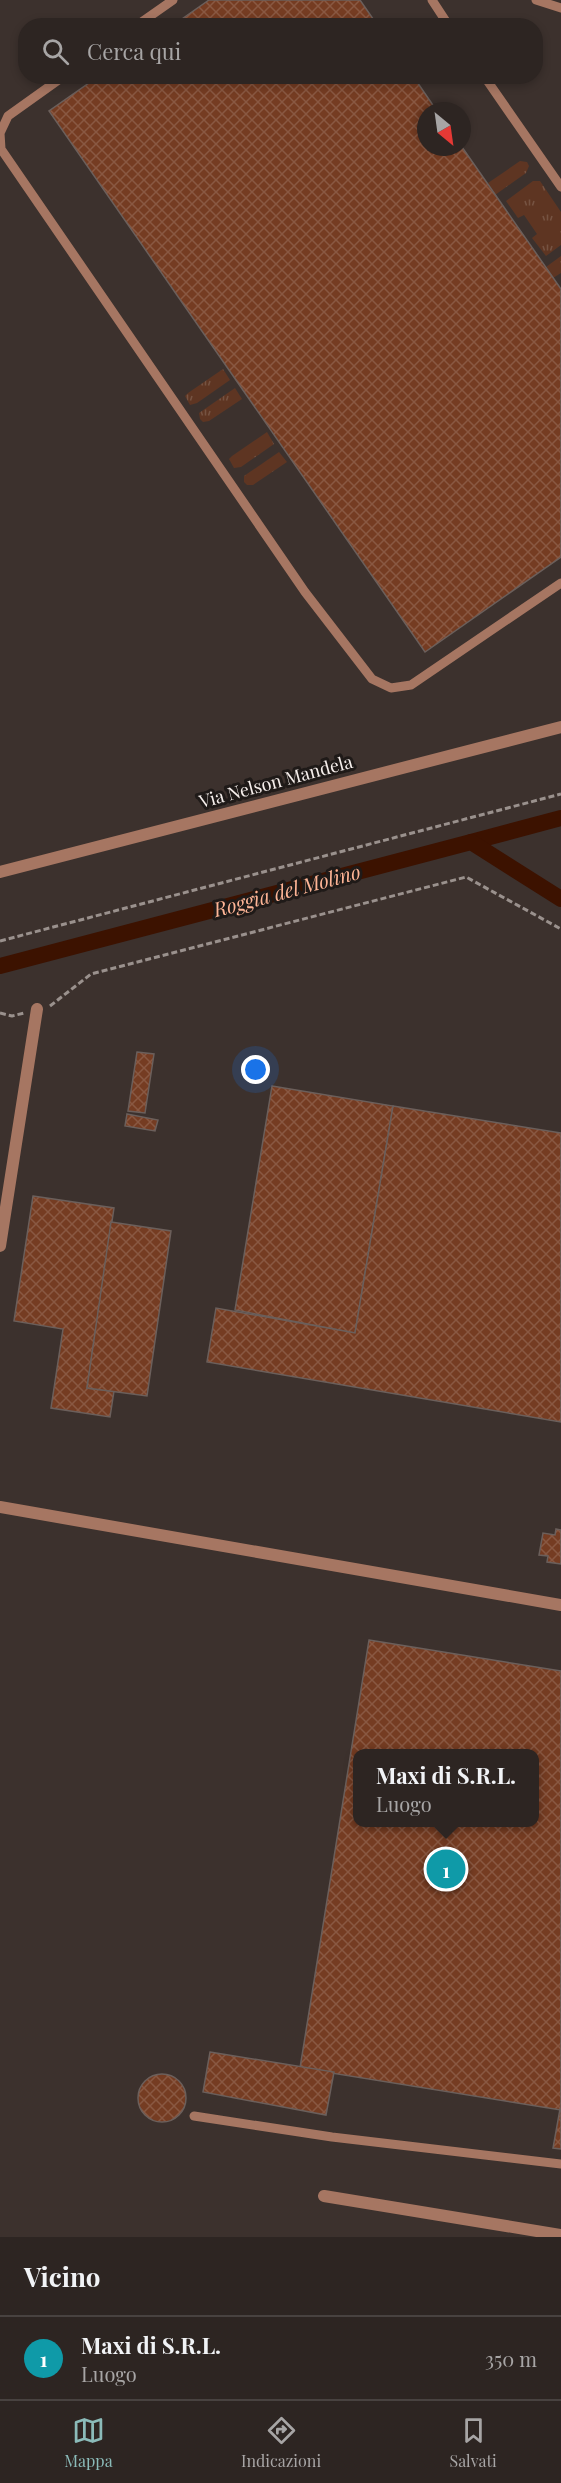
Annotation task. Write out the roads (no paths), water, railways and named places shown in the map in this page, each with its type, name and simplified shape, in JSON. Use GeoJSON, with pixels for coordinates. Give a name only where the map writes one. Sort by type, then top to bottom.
{"type":"FeatureCollection","features":[{"type":"Feature","properties":{"kind":"street","name":"Via Nelson Mandela"},"geometry":{"type":"LineString","coordinates":[[0,873],[561,727]]}},
{"type":"Feature","properties":{"kind":"street"},"geometry":{"type":"LineString","coordinates":[[0,1246],[37,1010]]}},
{"type":"Feature","properties":{"kind":"street"},"geometry":{"type":"LineString","coordinates":[[0,1507],[561,1605]]}},
{"type":"Feature","properties":{"kind":"street"},"geometry":{"type":"LineString","coordinates":[[324,2196],[561,2235]]}},
{"type":"Feature","properties":{"kind":"lane"},"geometry":{"type":"LineString","coordinates":[[147,18],[173,0]]}},
{"type":"Feature","properties":{"kind":"lane"},"geometry":{"type":"LineString","coordinates":[[432,0],[444,18]]}},
{"type":"Feature","properties":{"kind":"lane"},"geometry":{"type":"LineString","coordinates":[[536,0],[561,8]]}},
{"type":"Feature","properties":{"kind":"lane"},"geometry":{"type":"LineString","coordinates":[[53,84],[8,116],[0,133],[1,149],[306,592],[372,679],[391,688],[411,685],[561,583]]}},
{"type":"Feature","properties":{"kind":"lane"},"geometry":{"type":"LineString","coordinates":[[490,84],[561,187]]}},
{"type":"Feature","properties":{"kind":"lane"},"geometry":{"type":"LineString","coordinates":[[549,170],[561,169]]}},
{"type":"Feature","properties":{"kind":"lane"},"geometry":{"type":"LineString","coordinates":[[194,2116],[332,2137],[561,2164]]}},
{"type":"Feature","properties":{"kind":"waterway"},"geometry":{"type":"LineString","coordinates":[[471,842],[561,818]]}},
{"type":"Feature","properties":{"kind":"waterway","name":"Roggia del Molino"},"geometry":{"type":"LineString","coordinates":[[0,966],[471,842],[561,899]]}},
{"type":"Feature","properties":{"kind":"place","name":"Maxi di S.R.L."},"geometry":{"type":"Point","coordinates":[446,1869]}}]}
